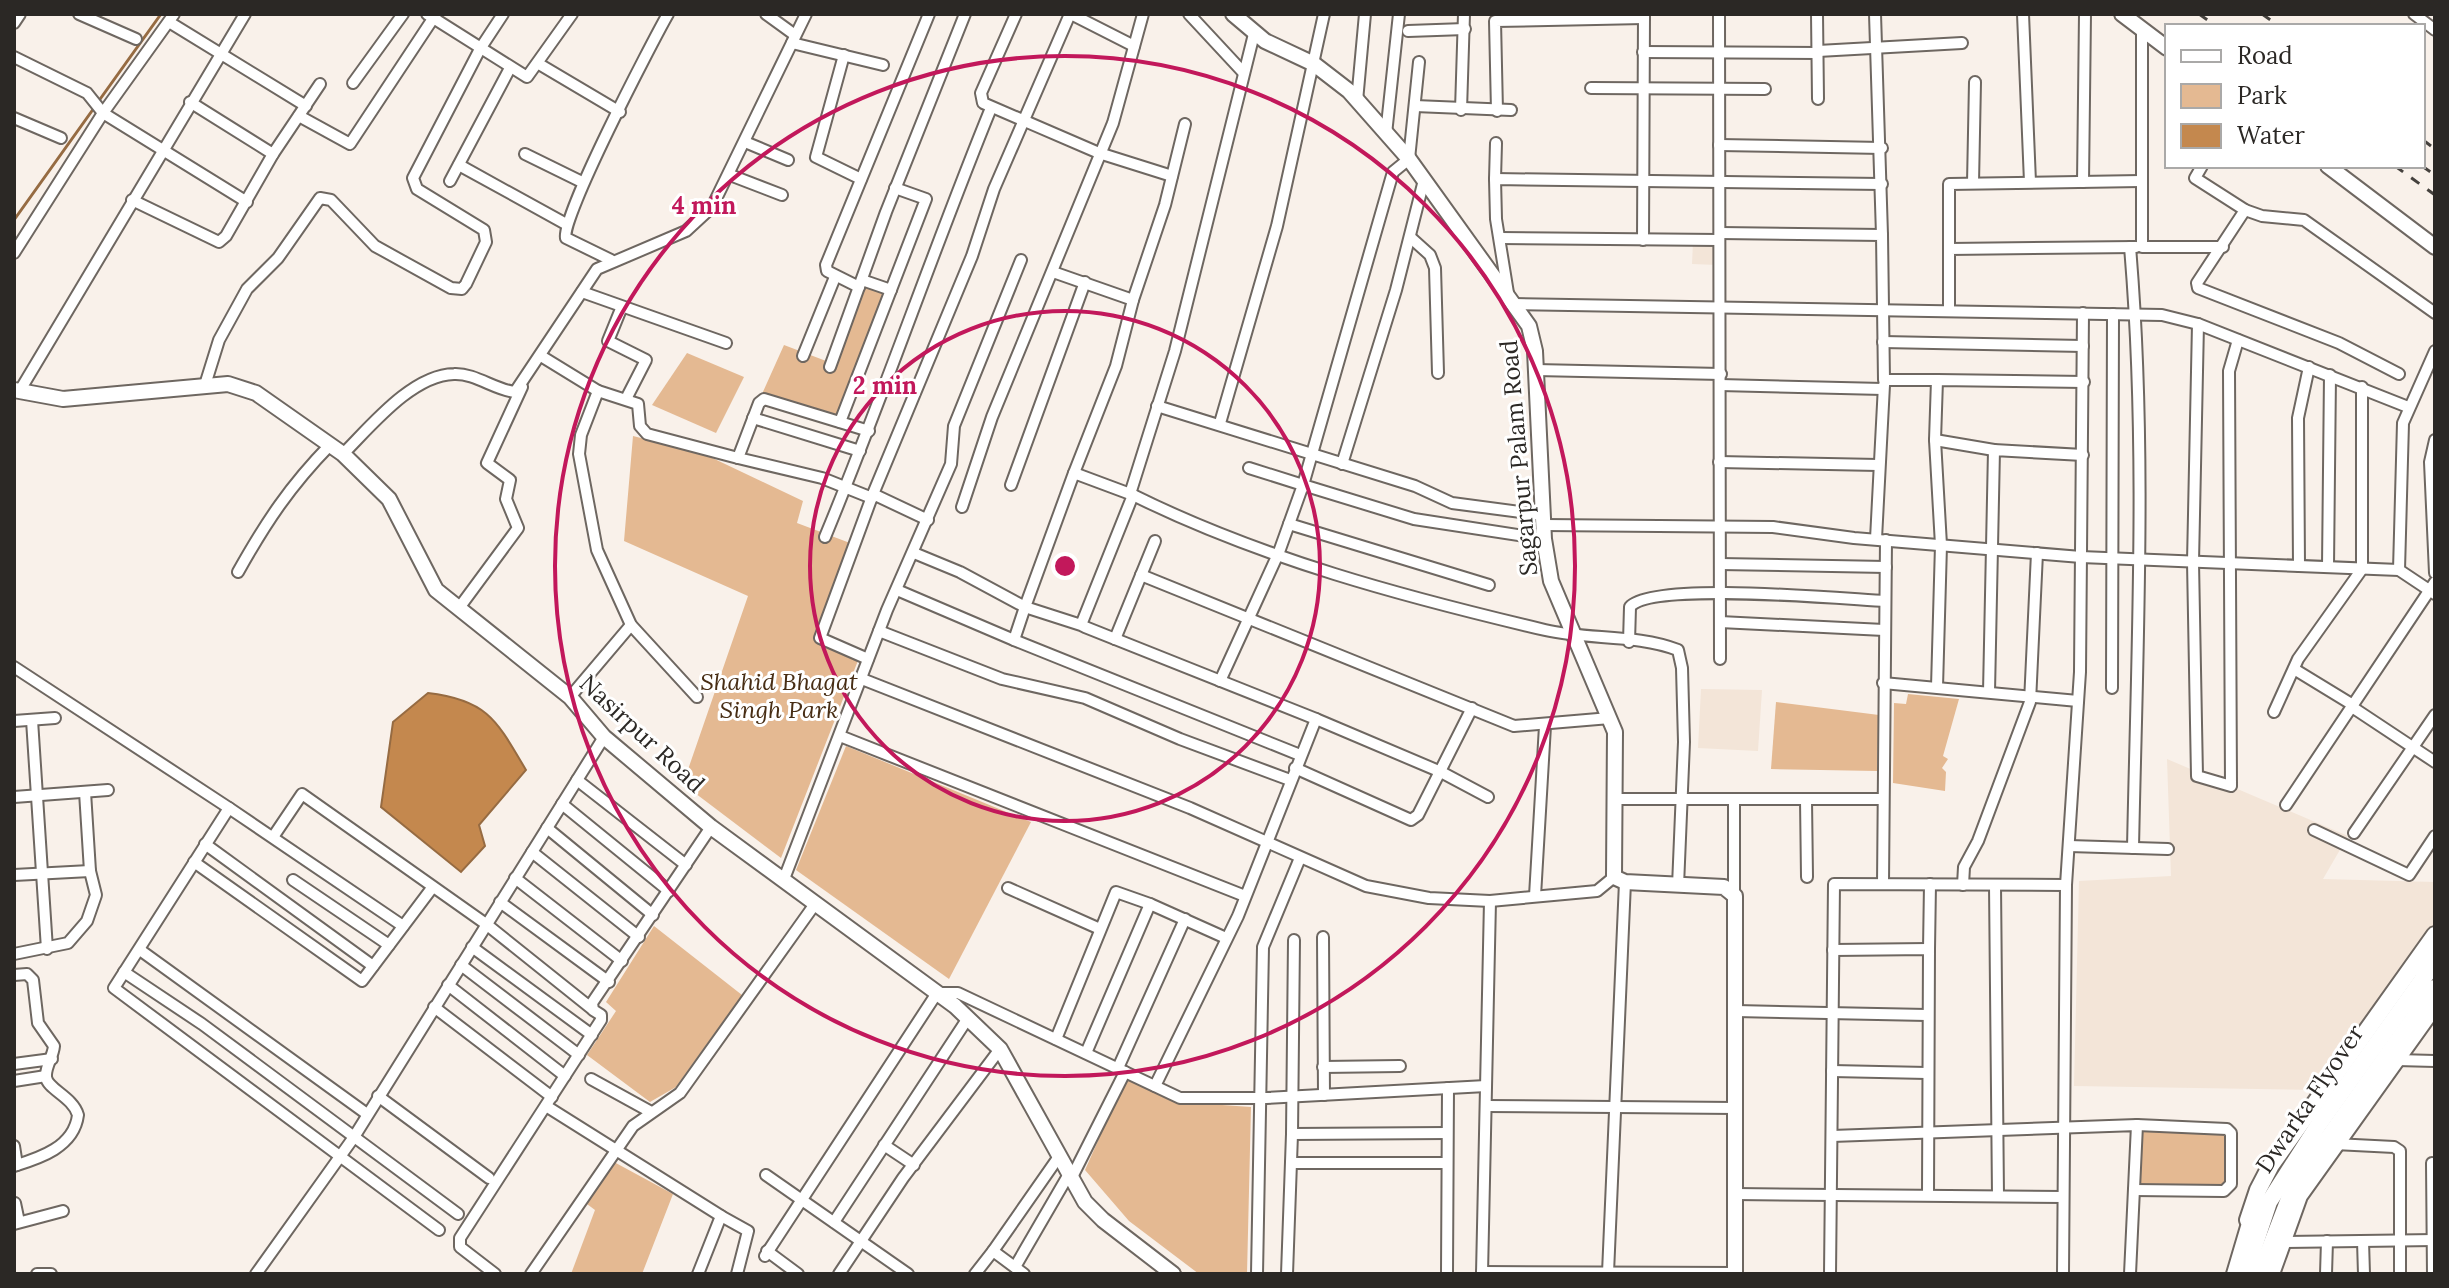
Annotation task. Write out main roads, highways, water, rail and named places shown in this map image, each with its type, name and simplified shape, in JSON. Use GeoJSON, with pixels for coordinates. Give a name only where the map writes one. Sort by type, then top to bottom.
{"type":"FeatureCollection","features":[{"type":"Feature","properties":{"kind":"main road"},"geometry":{"type":"LineString","coordinates":[[2248,1220],[2271,1165],[2435,935]]}},
{"type":"Feature","properties":{"kind":"main road","name":"Dwarka Flyover"},"geometry":{"type":"LineString","coordinates":[[2245,1274],[2269,1202],[2319,1124],[2435,962]]}},
{"type":"Feature","properties":{"kind":"main road","name":"Dwarka Flyover"},"geometry":{"type":"LineString","coordinates":[[2260,1274],[2294,1186],[2435,988]]}},
{"type":"Feature","properties":{"kind":"water"},"geometry":{"type":"Polygon","coordinates":[[[428,693],[465,701],[489,716],[507,738],[526,770],[479,825],[485,846],[461,872],[381,807],[393,722],[428,693]]]}},
{"type":"Feature","properties":{"kind":"waterway"},"geometry":{"type":"LineString","coordinates":[[98,102],[161,14]]}},
{"type":"Feature","properties":{"kind":"waterway"},"geometry":{"type":"LineString","coordinates":[[14,220],[94,108]]}},
{"type":"Feature","properties":{"kind":"railway"},"geometry":{"type":"LineString","coordinates":[[2199,14],[2213,24]]}},
{"type":"Feature","properties":{"kind":"railway"},"geometry":{"type":"LineString","coordinates":[[2262,14],[2276,24]]}},
{"type":"Feature","properties":{"kind":"railway"},"geometry":{"type":"LineString","coordinates":[[2425,142],[2435,149]]}},
{"type":"Feature","properties":{"kind":"railway"},"geometry":{"type":"LineString","coordinates":[[2398,168],[2435,195]]}},
{"type":"Feature","properties":{"kind":"railway"},"geometry":{"type":"LineString","coordinates":[[2425,168],[2435,175]]}},
{"type":"Feature","properties":{"kind":"park label","name":"Shahid Bhagat Singh Park"},"geometry":{"type":"Point","coordinates":[779,696]}}]}
